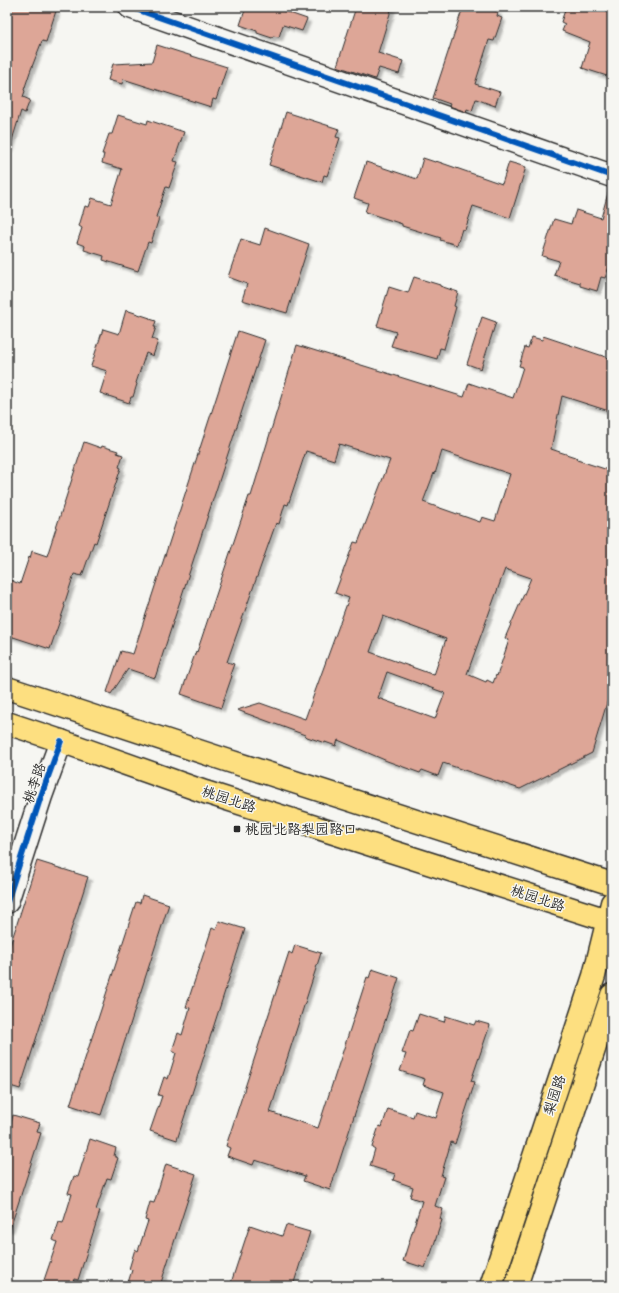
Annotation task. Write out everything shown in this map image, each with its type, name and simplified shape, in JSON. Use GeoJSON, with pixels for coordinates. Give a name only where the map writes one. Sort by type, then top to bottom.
{"type":"FeatureCollection","features":[{"type":"Feature","properties":{"kind":"main road"},"geometry":{"type":"LineString","coordinates":[[7,688],[222,759],[612,884]]}},
{"type":"Feature","properties":{"kind":"main road","name":"桃园北路"},"geometry":{"type":"LineString","coordinates":[[7,724],[61,741],[205,792],[610,916]]}},
{"type":"Feature","properties":{"kind":"main road","name":"梨园路"},"geometry":{"type":"LineString","coordinates":[[491,1286],[594,976],[610,916]]}},
{"type":"Feature","properties":{"kind":"main road","name":"梨园路"},"geometry":{"type":"LineString","coordinates":[[516,1286],[612,995]]}},
{"type":"Feature","properties":{"kind":"street"},"geometry":{"type":"LineString","coordinates":[[130,7],[612,176]]}},
{"type":"Feature","properties":{"kind":"street","name":"桃李路"},"geometry":{"type":"LineString","coordinates":[[7,902],[61,741]]}},
{"type":"Feature","properties":{"kind":"building"},"geometry":{"type":"Polygon","coordinates":[[[7,7],[52,7],[52,9],[56,11],[46,42],[42,41],[30,72],[23,97],[30,100],[25,113],[21,111],[10,147],[7,147],[7,7]]]}},
{"type":"Feature","properties":{"kind":"building"},"geometry":{"type":"Polygon","coordinates":[[[246,7],[282,7],[281,10],[307,19],[302,31],[283,25],[279,37],[273,36],[272,38],[240,25],[246,7]]]}},
{"type":"Feature","properties":{"kind":"building"},"geometry":{"type":"Polygon","coordinates":[[[356,7],[392,7],[378,53],[403,61],[399,74],[379,68],[375,79],[337,66],[356,7]]]}},
{"type":"Feature","properties":{"kind":"building"},"geometry":{"type":"Polygon","coordinates":[[[463,7],[482,7],[498,12],[497,16],[502,18],[494,41],[489,40],[475,84],[500,92],[495,106],[476,99],[472,111],[467,109],[466,112],[433,98],[463,7]]]}},
{"type":"Feature","properties":{"kind":"building"},"geometry":{"type":"Polygon","coordinates":[[[566,7],[612,7],[612,60],[607,76],[582,68],[590,42],[562,31],[565,24],[561,22],[566,7]]]}},
{"type":"Feature","properties":{"kind":"building"},"geometry":{"type":"Polygon","coordinates":[[[157,45],[227,67],[216,100],[213,99],[211,107],[123,79],[122,84],[108,80],[113,64],[152,62],[157,45]]]}},
{"type":"Feature","properties":{"kind":"building"},"geometry":{"type":"Polygon","coordinates":[[[286,112],[339,129],[336,137],[340,138],[327,176],[324,175],[322,182],[269,165],[286,112]]]}},
{"type":"Feature","properties":{"kind":"building"},"geometry":{"type":"Polygon","coordinates":[[[118,115],[147,124],[148,120],[184,132],[174,161],[178,162],[169,188],[166,187],[156,217],[159,218],[151,243],[148,242],[138,271],[103,260],[104,256],[84,250],[85,246],[77,243],[82,228],[79,226],[85,206],[89,207],[92,198],[111,204],[122,169],[102,163],[104,154],[102,154],[109,134],[112,134],[118,115]]]}},
{"type":"Feature","properties":{"kind":"building"},"geometry":{"type":"Polygon","coordinates":[[[423,158],[436,161],[502,184],[509,162],[526,167],[510,218],[473,206],[465,230],[462,229],[457,245],[365,212],[368,203],[354,198],[366,162],[417,179],[423,158]]]}},
{"type":"Feature","properties":{"kind":"building"},"geometry":{"type":"Polygon","coordinates":[[[608,193],[612,193],[612,258],[605,278],[601,277],[597,291],[580,286],[580,283],[554,275],[559,261],[542,256],[554,219],[571,224],[576,210],[601,218],[608,193]]]}},
{"type":"Feature","properties":{"kind":"building"},"geometry":{"type":"Polygon","coordinates":[[[265,228],[309,244],[287,313],[242,300],[247,284],[228,277],[241,239],[260,245],[265,228]]]}},
{"type":"Feature","properties":{"kind":"building"},"geometry":{"type":"Polygon","coordinates":[[[414,277],[458,292],[454,306],[456,307],[444,349],[440,348],[437,359],[391,346],[396,332],[377,326],[389,287],[408,293],[414,277]]]}},
{"type":"Feature","properties":{"kind":"building"},"geometry":{"type":"Polygon","coordinates":[[[126,310],[156,321],[154,327],[156,327],[152,339],[158,341],[153,356],[146,353],[133,397],[131,397],[129,403],[100,393],[107,371],[91,366],[103,329],[119,334],[126,310]]]}},
{"type":"Feature","properties":{"kind":"building"},"geometry":{"type":"Polygon","coordinates":[[[482,317],[496,322],[481,369],[467,364],[482,317]]]}},
{"type":"Feature","properties":{"kind":"building"},"geometry":{"type":"Polygon","coordinates":[[[238,331],[265,340],[155,678],[128,669],[111,694],[107,692],[121,651],[133,654],[238,331]]]}},
{"type":"Feature","properties":{"kind":"building"},"geometry":{"type":"Polygon","coordinates":[[[543,336],[609,358],[608,362],[612,363],[612,412],[562,396],[551,449],[578,458],[577,460],[608,470],[608,472],[612,474],[612,686],[592,753],[520,789],[443,763],[438,776],[422,770],[420,773],[338,740],[336,746],[325,743],[237,710],[260,703],[305,719],[349,598],[335,593],[354,542],[358,543],[390,460],[339,444],[334,460],[306,451],[288,505],[285,504],[279,524],[276,523],[227,662],[234,664],[230,675],[232,676],[221,708],[181,694],[196,651],[197,652],[249,496],[251,496],[297,345],[464,397],[469,383],[513,398],[523,367],[519,366],[525,347],[528,348],[532,337],[542,340],[543,336]],[[442,451],[435,474],[434,473],[423,502],[480,522],[482,517],[495,521],[510,474],[442,451]],[[505,569],[467,674],[486,682],[487,680],[493,683],[496,675],[497,676],[509,640],[505,638],[531,578],[505,569]],[[383,616],[370,652],[434,675],[446,639],[383,616]],[[387,672],[378,698],[435,719],[445,693],[387,672]]]}},
{"type":"Feature","properties":{"kind":"building"},"geometry":{"type":"Polygon","coordinates":[[[84,442],[101,448],[102,446],[118,451],[117,453],[123,455],[119,467],[121,468],[96,543],[94,542],[82,576],[74,574],[50,649],[7,635],[7,579],[20,584],[32,551],[47,556],[84,442]]]}},
{"type":"Feature","properties":{"kind":"building"},"geometry":{"type":"Polygon","coordinates":[[[37,861],[88,877],[20,1089],[7,1085],[7,955],[37,861]]]}},
{"type":"Feature","properties":{"kind":"building"},"geometry":{"type":"Polygon","coordinates":[[[142,895],[169,904],[101,1115],[70,1105],[136,902],[140,903],[142,895]]]}},
{"type":"Feature","properties":{"kind":"building"},"geometry":{"type":"Polygon","coordinates":[[[219,921],[245,929],[177,1140],[150,1131],[162,1096],[158,1095],[164,1077],[168,1079],[176,1053],[172,1051],[178,1033],[182,1035],[190,1008],[186,1007],[212,928],[216,930],[219,921]]]}},
{"type":"Feature","properties":{"kind":"building"},"geometry":{"type":"Polygon","coordinates":[[[295,945],[321,953],[270,1112],[318,1128],[367,977],[369,978],[372,969],[399,978],[330,1190],[303,1181],[305,1176],[255,1160],[253,1165],[227,1156],[230,1148],[226,1146],[289,952],[292,954],[295,945]]]}},
{"type":"Feature","properties":{"kind":"building"},"geometry":{"type":"Polygon","coordinates":[[[419,1014],[444,1022],[446,1016],[474,1025],[476,1021],[490,1025],[471,1081],[475,1082],[455,1144],[451,1142],[441,1176],[444,1177],[435,1206],[443,1209],[440,1219],[442,1220],[425,1268],[403,1261],[422,1201],[410,1197],[413,1187],[393,1180],[395,1174],[370,1166],[375,1149],[372,1147],[379,1126],[382,1127],[388,1109],[413,1117],[415,1111],[436,1118],[444,1092],[423,1085],[425,1079],[400,1071],[406,1054],[402,1053],[410,1030],[413,1031],[419,1014]]]}},
{"type":"Feature","properties":{"kind":"building"},"geometry":{"type":"Polygon","coordinates":[[[13,1115],[40,1123],[37,1132],[41,1133],[10,1229],[7,1228],[7,1122],[11,1123],[13,1115]]]}},
{"type":"Feature","properties":{"kind":"building"},"geometry":{"type":"Polygon","coordinates":[[[90,1139],[116,1148],[114,1156],[118,1158],[111,1179],[107,1178],[96,1210],[100,1211],[78,1280],[74,1279],[72,1286],[42,1286],[57,1242],[53,1240],[59,1222],[63,1223],[72,1194],[68,1193],[74,1176],[78,1177],[90,1139]]]}},
{"type":"Feature","properties":{"kind":"building"},"geometry":{"type":"Polygon","coordinates":[[[166,1164],[196,1174],[160,1286],[127,1286],[132,1270],[129,1269],[135,1249],[138,1251],[148,1221],[145,1220],[150,1202],[154,1203],[166,1164]]]}},
{"type":"Feature","properties":{"kind":"building"},"geometry":{"type":"Polygon","coordinates":[[[250,1225],[282,1236],[286,1225],[310,1232],[293,1286],[230,1286],[250,1225]]]}},
{"type":"Feature","properties":{"kind":"cycle path"},"geometry":{"type":"LineString","coordinates":[[130,7],[612,176]]}},
{"type":"Feature","properties":{"kind":"cycle path"},"geometry":{"type":"LineString","coordinates":[[7,902],[41,796],[61,741]]}},
{"type":"Feature","properties":{"kind":"place","name":"桃园北路梨园路口"},"geometry":{"type":"Point","coordinates":[237,829]}}]}
